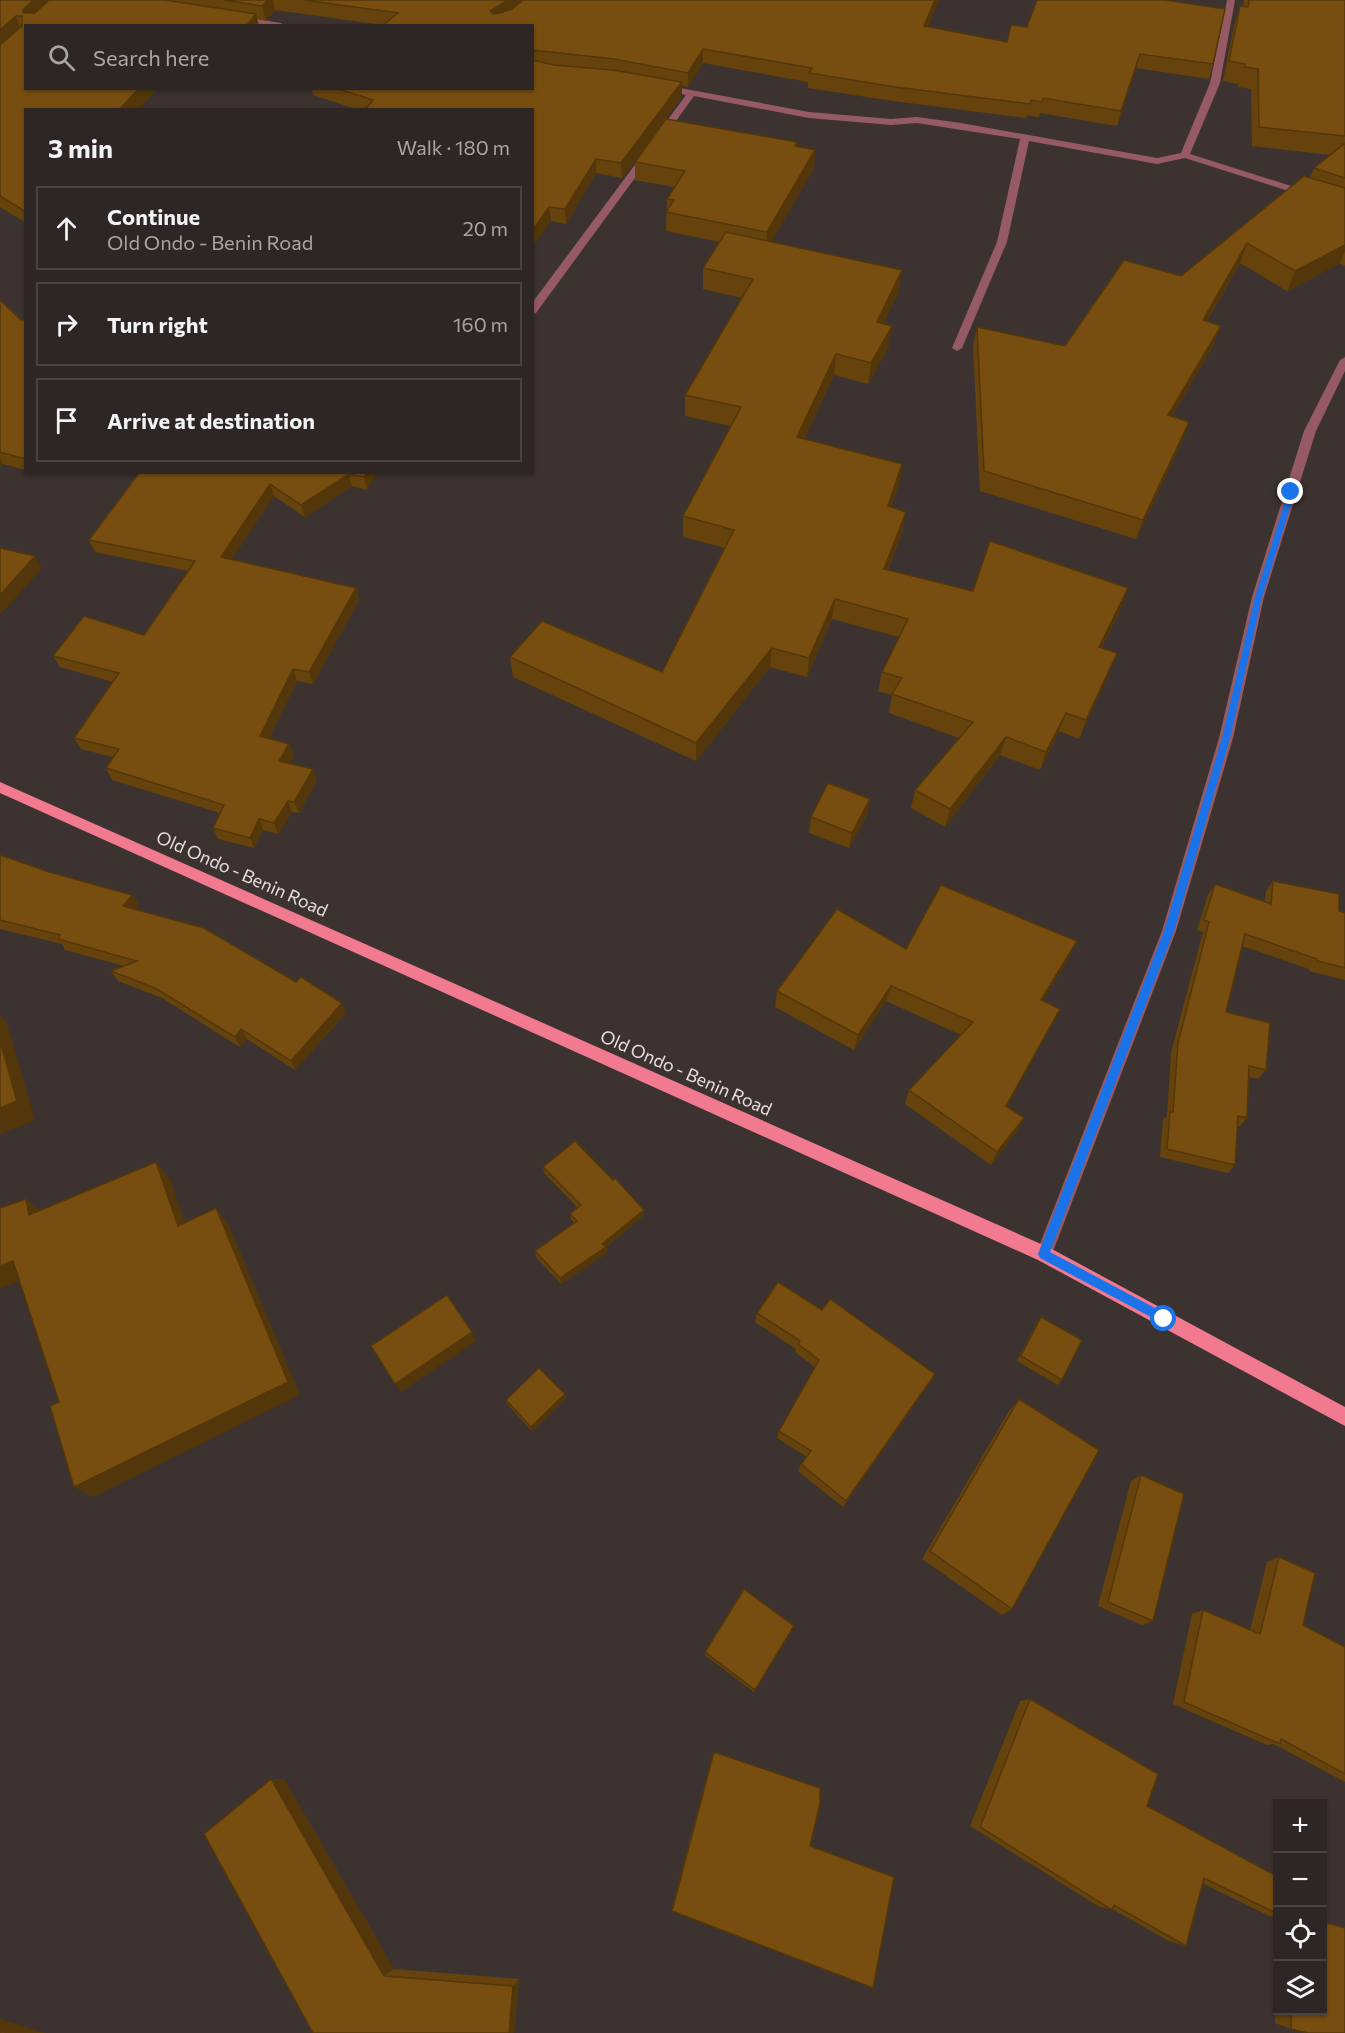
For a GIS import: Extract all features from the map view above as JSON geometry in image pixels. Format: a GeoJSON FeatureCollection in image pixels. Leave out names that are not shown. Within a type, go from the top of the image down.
{"type":"FeatureCollection","features":[{"type":"Feature","properties":{"kind":"main road","name":"Old Ondo - Benin Road"},"geometry":{"type":"LineString","coordinates":[[0,787],[1044,1254],[1345,1417]]}},
{"type":"Feature","properties":{"kind":"street"},"geometry":{"type":"LineString","coordinates":[[1185,155],[1215,83],[1230,15],[1231,0]]}},
{"type":"Feature","properties":{"kind":"street"},"geometry":{"type":"LineString","coordinates":[[1219,13],[1230,15]]}},
{"type":"Feature","properties":{"kind":"street"},"geometry":{"type":"LineString","coordinates":[[226,17],[269,24]]}},
{"type":"Feature","properties":{"kind":"street"},"geometry":{"type":"LineString","coordinates":[[658,87],[809,115],[891,122],[917,120],[962,126],[1157,161],[1185,155],[1345,206]]}},
{"type":"Feature","properties":{"kind":"street"},"geometry":{"type":"LineString","coordinates":[[534,308],[692,93]]}},
{"type":"Feature","properties":{"kind":"street"},"geometry":{"type":"LineString","coordinates":[[957,348],[1002,242],[1026,138]]}},
{"type":"Feature","properties":{"kind":"street"},"geometry":{"type":"LineString","coordinates":[[1044,1254],[1169,931],[1226,738],[1258,597],[1310,431],[1345,360]]}},
{"type":"Feature","properties":{"kind":"building"},"geometry":{"type":"Polygon","coordinates":[[[0,0],[33,0],[23,10],[23,13],[35,13],[49,0],[165,0],[256,14],[248,24],[24,24],[24,90],[137,90],[121,108],[24,108],[24,211],[0,196],[0,45],[22,26],[22,16],[16,16],[0,30],[0,0]]]}},
{"type":"Feature","properties":{"kind":"building"},"geometry":{"type":"Polygon","coordinates":[[[224,0],[268,0],[262,6],[224,0]]]}},
{"type":"Feature","properties":{"kind":"building"},"geometry":{"type":"Polygon","coordinates":[[[304,0],[508,0],[490,11],[493,14],[512,9],[523,0],[935,0],[924,26],[1007,42],[1011,25],[1027,27],[1037,0],[1165,0],[1225,9],[1213,64],[1140,54],[1121,111],[1043,98],[1042,102],[1031,100],[1030,104],[895,87],[809,73],[812,68],[703,49],[688,73],[614,59],[534,50],[534,24],[384,24],[398,13],[304,0]]]}},
{"type":"Feature","properties":{"kind":"building"},"geometry":{"type":"Polygon","coordinates":[[[1249,0],[1345,0],[1345,136],[1259,127],[1258,69],[1229,61],[1240,6],[1248,7],[1249,0]]]}},
{"type":"Feature","properties":{"kind":"building"},"geometry":{"type":"Polygon","coordinates":[[[534,60],[554,65],[613,70],[682,82],[621,163],[596,159],[565,209],[549,207],[534,228],[534,108],[367,108],[373,100],[342,90],[534,90],[534,60]]]}},
{"type":"Feature","properties":{"kind":"building"},"geometry":{"type":"Polygon","coordinates":[[[666,119],[797,142],[795,146],[815,150],[767,232],[666,212],[674,200],[667,199],[685,171],[635,162],[666,119]]]}},
{"type":"Feature","properties":{"kind":"building"},"geometry":{"type":"Polygon","coordinates":[[[1345,143],[1345,178],[1314,168],[1345,143]]]}},
{"type":"Feature","properties":{"kind":"building"},"geometry":{"type":"Polygon","coordinates":[[[1304,176],[1345,188],[1345,245],[1295,271],[1247,243],[1203,320],[1221,326],[1168,415],[1189,422],[1143,520],[984,471],[977,327],[1065,346],[1124,260],[1181,276],[1304,176]]]}},
{"type":"Feature","properties":{"kind":"building"},"geometry":{"type":"Polygon","coordinates":[[[726,232],[902,270],[877,322],[892,326],[871,363],[836,354],[797,437],[902,464],[888,506],[906,512],[884,569],[973,591],[990,541],[1128,588],[1099,647],[1117,653],[1086,720],[1066,713],[1046,752],[1006,737],[950,809],[915,790],[973,722],[892,694],[902,678],[882,672],[908,619],[835,599],[809,658],[772,648],[696,743],[510,657],[542,621],[662,672],[734,530],[683,516],[741,407],[685,395],[753,279],[703,268],[726,232]]]}},
{"type":"Feature","properties":{"kind":"building"},"geometry":{"type":"Polygon","coordinates":[[[0,300],[21,320],[24,319],[24,459],[0,452],[0,300]]]}},
{"type":"Feature","properties":{"kind":"building"},"geometry":{"type":"Polygon","coordinates":[[[138,474],[349,474],[301,505],[270,484],[221,557],[356,588],[309,672],[293,669],[260,736],[289,744],[279,761],[313,769],[294,802],[288,801],[274,823],[259,819],[250,838],[213,828],[224,805],[106,768],[119,749],[74,738],[119,673],[53,656],[84,616],[144,635],[195,561],[89,540],[138,474]]]}},
{"type":"Feature","properties":{"kind":"building"},"geometry":{"type":"Polygon","coordinates":[[[349,474],[366,474],[364,477],[349,474]]]}},
{"type":"Feature","properties":{"kind":"building"},"geometry":{"type":"Polygon","coordinates":[[[0,548],[35,556],[0,595],[0,548]]]}},
{"type":"Feature","properties":{"kind":"building"},"geometry":{"type":"Polygon","coordinates":[[[828,783],[870,799],[852,833],[811,817],[828,783]]]}},
{"type":"Feature","properties":{"kind":"building"},"geometry":{"type":"Polygon","coordinates":[[[0,855],[49,872],[132,895],[123,906],[204,928],[296,982],[301,977],[342,1003],[291,1061],[241,1029],[235,1037],[155,988],[111,971],[137,961],[58,939],[60,935],[0,920],[0,855]]]}},
{"type":"Feature","properties":{"kind":"building"},"geometry":{"type":"Polygon","coordinates":[[[1273,881],[1339,894],[1339,911],[1345,913],[1345,968],[1317,961],[1317,959],[1245,934],[1226,1012],[1270,1023],[1266,1070],[1249,1066],[1247,1118],[1238,1116],[1235,1165],[1167,1149],[1170,1112],[1173,1112],[1178,1043],[1209,922],[1204,920],[1215,884],[1271,904],[1273,881]]]}},
{"type":"Feature","properties":{"kind":"building"},"geometry":{"type":"Polygon","coordinates":[[[941,885],[1077,941],[1041,1000],[1060,1009],[1006,1106],[1024,1118],[997,1152],[909,1090],[973,1022],[891,986],[858,1035],[777,991],[837,909],[906,949],[941,885]]]}},
{"type":"Feature","properties":{"kind":"building"},"geometry":{"type":"Polygon","coordinates":[[[0,1041],[17,1101],[0,1108],[0,1041]]]}},
{"type":"Feature","properties":{"kind":"building"},"geometry":{"type":"Polygon","coordinates":[[[575,1141],[613,1180],[615,1178],[644,1210],[602,1244],[606,1247],[560,1278],[535,1251],[577,1221],[570,1214],[581,1205],[543,1167],[575,1141]]]}},
{"type":"Feature","properties":{"kind":"building"},"geometry":{"type":"Polygon","coordinates":[[[156,1162],[178,1226],[216,1208],[288,1382],[74,1487],[50,1406],[59,1402],[13,1261],[0,1266],[0,1208],[26,1199],[29,1215],[156,1162]]]}},
{"type":"Feature","properties":{"kind":"building"},"geometry":{"type":"Polygon","coordinates":[[[778,1282],[822,1310],[830,1299],[935,1374],[846,1501],[801,1464],[811,1451],[779,1431],[819,1360],[798,1344],[800,1341],[757,1313],[778,1282]]]}},
{"type":"Feature","properties":{"kind":"building"},"geometry":{"type":"Polygon","coordinates":[[[447,1295],[472,1332],[395,1384],[371,1346],[447,1295]]]}},
{"type":"Feature","properties":{"kind":"building"},"geometry":{"type":"Polygon","coordinates":[[[1041,1317],[1082,1340],[1062,1380],[1021,1356],[1041,1317]]]}},
{"type":"Feature","properties":{"kind":"building"},"geometry":{"type":"Polygon","coordinates":[[[539,1368],[565,1394],[531,1427],[506,1400],[539,1368]]]}},
{"type":"Feature","properties":{"kind":"building"},"geometry":{"type":"Polygon","coordinates":[[[1019,1399],[1099,1450],[1012,1609],[930,1551],[1019,1399]]]}},
{"type":"Feature","properties":{"kind":"building"},"geometry":{"type":"Polygon","coordinates":[[[1141,1475],[1184,1494],[1153,1621],[1108,1602],[1141,1475]]]}},
{"type":"Feature","properties":{"kind":"building"},"geometry":{"type":"Polygon","coordinates":[[[1279,1557],[1315,1573],[1303,1625],[1345,1647],[1345,1774],[1281,1739],[1280,1744],[1184,1702],[1203,1610],[1260,1634],[1279,1557]]]}},
{"type":"Feature","properties":{"kind":"building"},"geometry":{"type":"Polygon","coordinates":[[[744,1589],[794,1626],[755,1690],[705,1652],[744,1589]]]}},
{"type":"Feature","properties":{"kind":"building"},"geometry":{"type":"Polygon","coordinates":[[[1030,1699],[1158,1774],[1147,1806],[1273,1874],[1273,1912],[1204,1878],[1186,1946],[1114,1905],[1112,1910],[980,1827],[1030,1699]]]}},
{"type":"Feature","properties":{"kind":"building"},"geometry":{"type":"Polygon","coordinates":[[[714,1752],[820,1788],[820,1803],[810,1846],[894,1877],[873,1988],[672,1911],[714,1752]]]}},
{"type":"Feature","properties":{"kind":"building"},"geometry":{"type":"Polygon","coordinates":[[[271,1779],[384,1976],[513,1986],[509,2033],[313,2033],[204,1834],[271,1779]]]}},
{"type":"Feature","properties":{"kind":"building"},"geometry":{"type":"Polygon","coordinates":[[[1327,1923],[1345,1928],[1345,2033],[1308,2033],[1291,2029],[1291,2015],[1327,2015],[1327,1923]]]}},
{"type":"Feature","properties":{"kind":"route"},"geometry":{"type":"LineString","coordinates":[[1164,1319],[1044,1254],[1169,931],[1226,738],[1258,597],[1291,492]]}}]}
